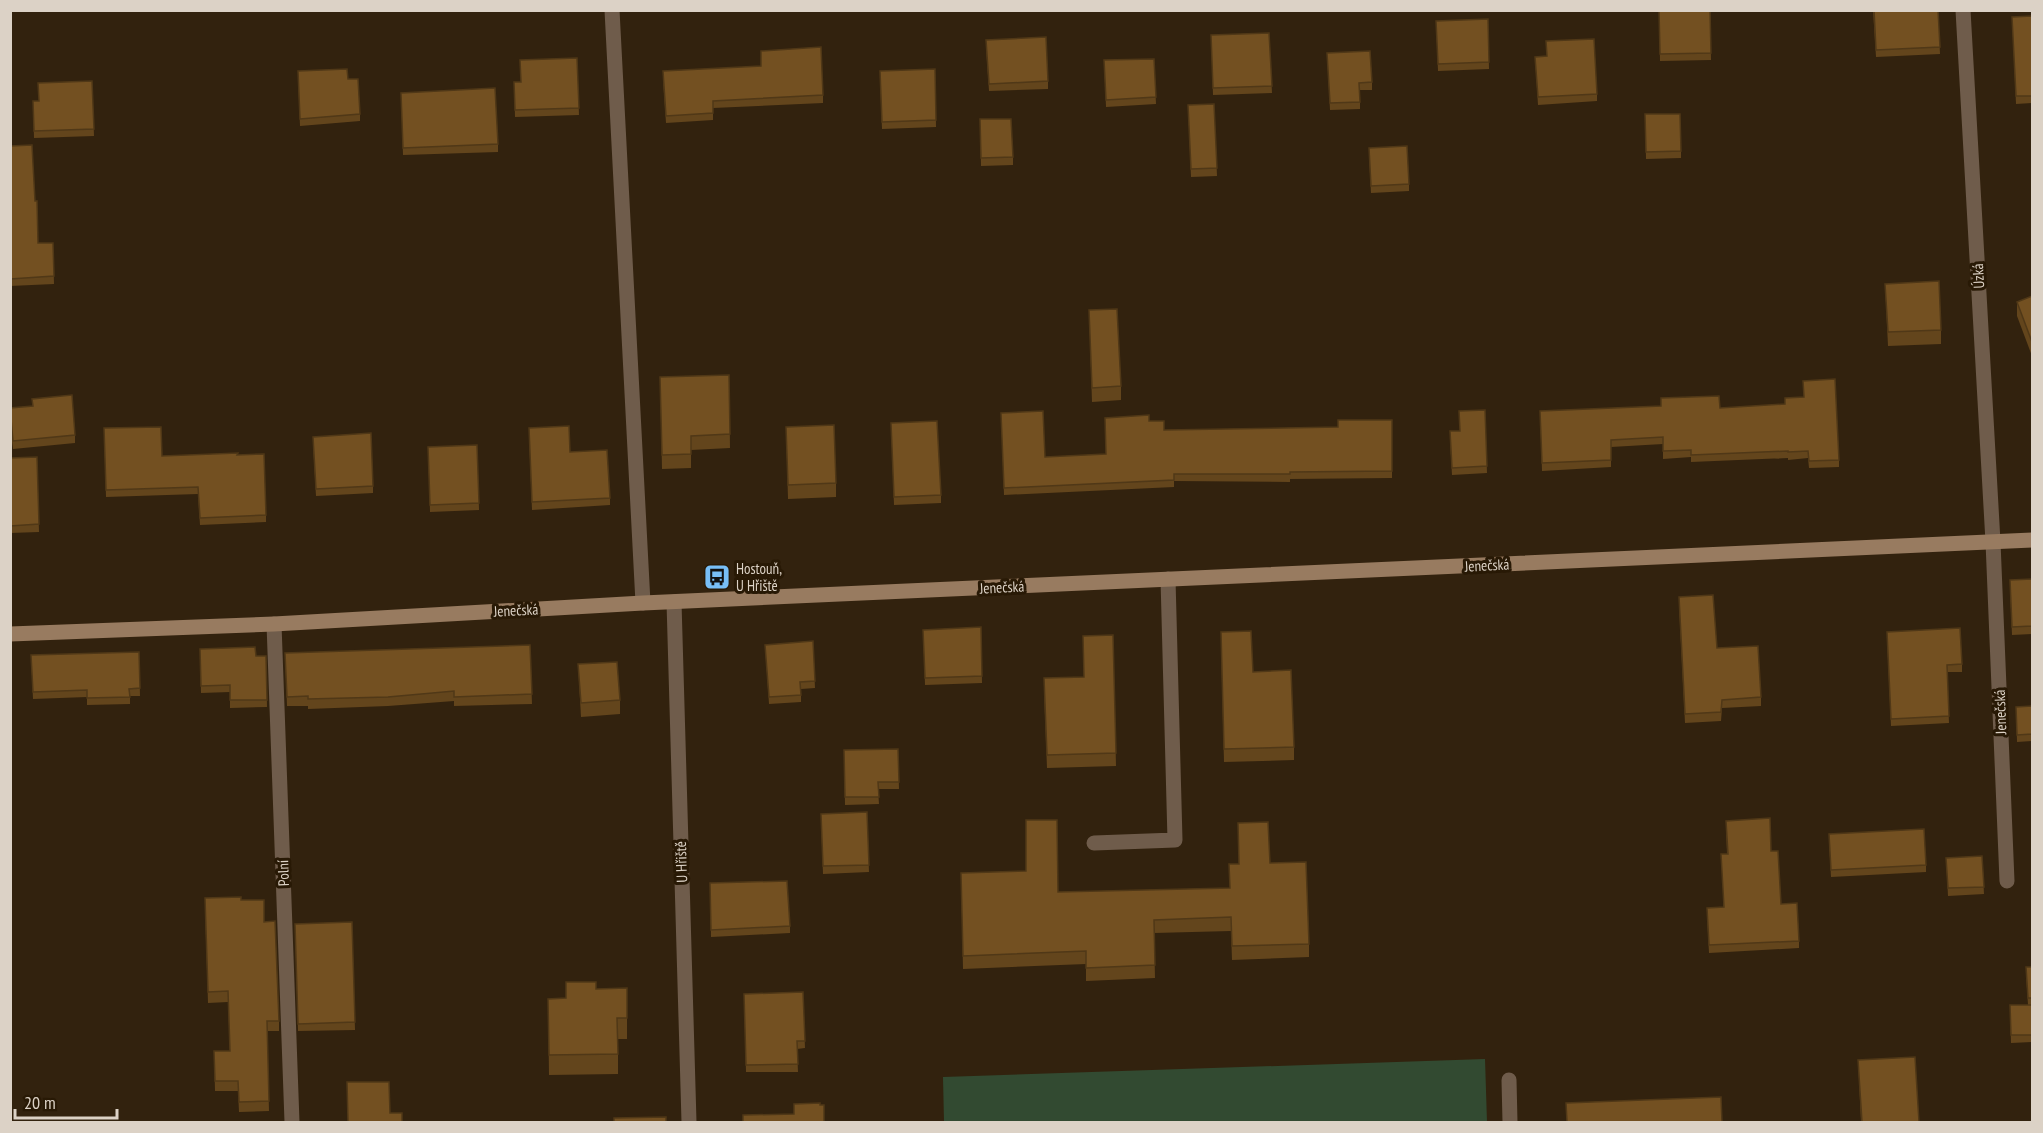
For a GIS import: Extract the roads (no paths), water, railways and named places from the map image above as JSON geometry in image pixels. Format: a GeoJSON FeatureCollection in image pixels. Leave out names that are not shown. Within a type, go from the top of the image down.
{"type":"FeatureCollection","features":[{"type":"Feature","properties":{"kind":"street"},"geometry":{"type":"LineString","coordinates":[[612,10],[643,603]]}},
{"type":"Feature","properties":{"kind":"street","name":"Úzká"},"geometry":{"type":"LineString","coordinates":[[1963,10],[1993,542]]}},
{"type":"Feature","properties":{"kind":"street","name":"Jenečská"},"geometry":{"type":"LineString","coordinates":[[10,634],[274,624],[643,603],[2032,540]]}},
{"type":"Feature","properties":{"kind":"street","name":"Jenečská"},"geometry":{"type":"LineString","coordinates":[[1993,542],[2007,881]]}},
{"type":"Feature","properties":{"kind":"street"},"geometry":{"type":"LineString","coordinates":[[1094,843],[1174,840],[1168,579]]}},
{"type":"Feature","properties":{"kind":"street","name":"U Hřiště"},"geometry":{"type":"LineString","coordinates":[[674,602],[689,1122]]}},
{"type":"Feature","properties":{"kind":"street","name":"Polní"},"geometry":{"type":"LineString","coordinates":[[274,624],[292,1122]]}},
{"type":"Feature","properties":{"kind":"street"},"geometry":{"type":"LineString","coordinates":[[1509,1080],[1510,1122]]}},
{"type":"Feature","properties":{"kind":"place","name":"Hostouň, U Hřiště"},"geometry":{"type":"Point","coordinates":[717,577]}}]}
